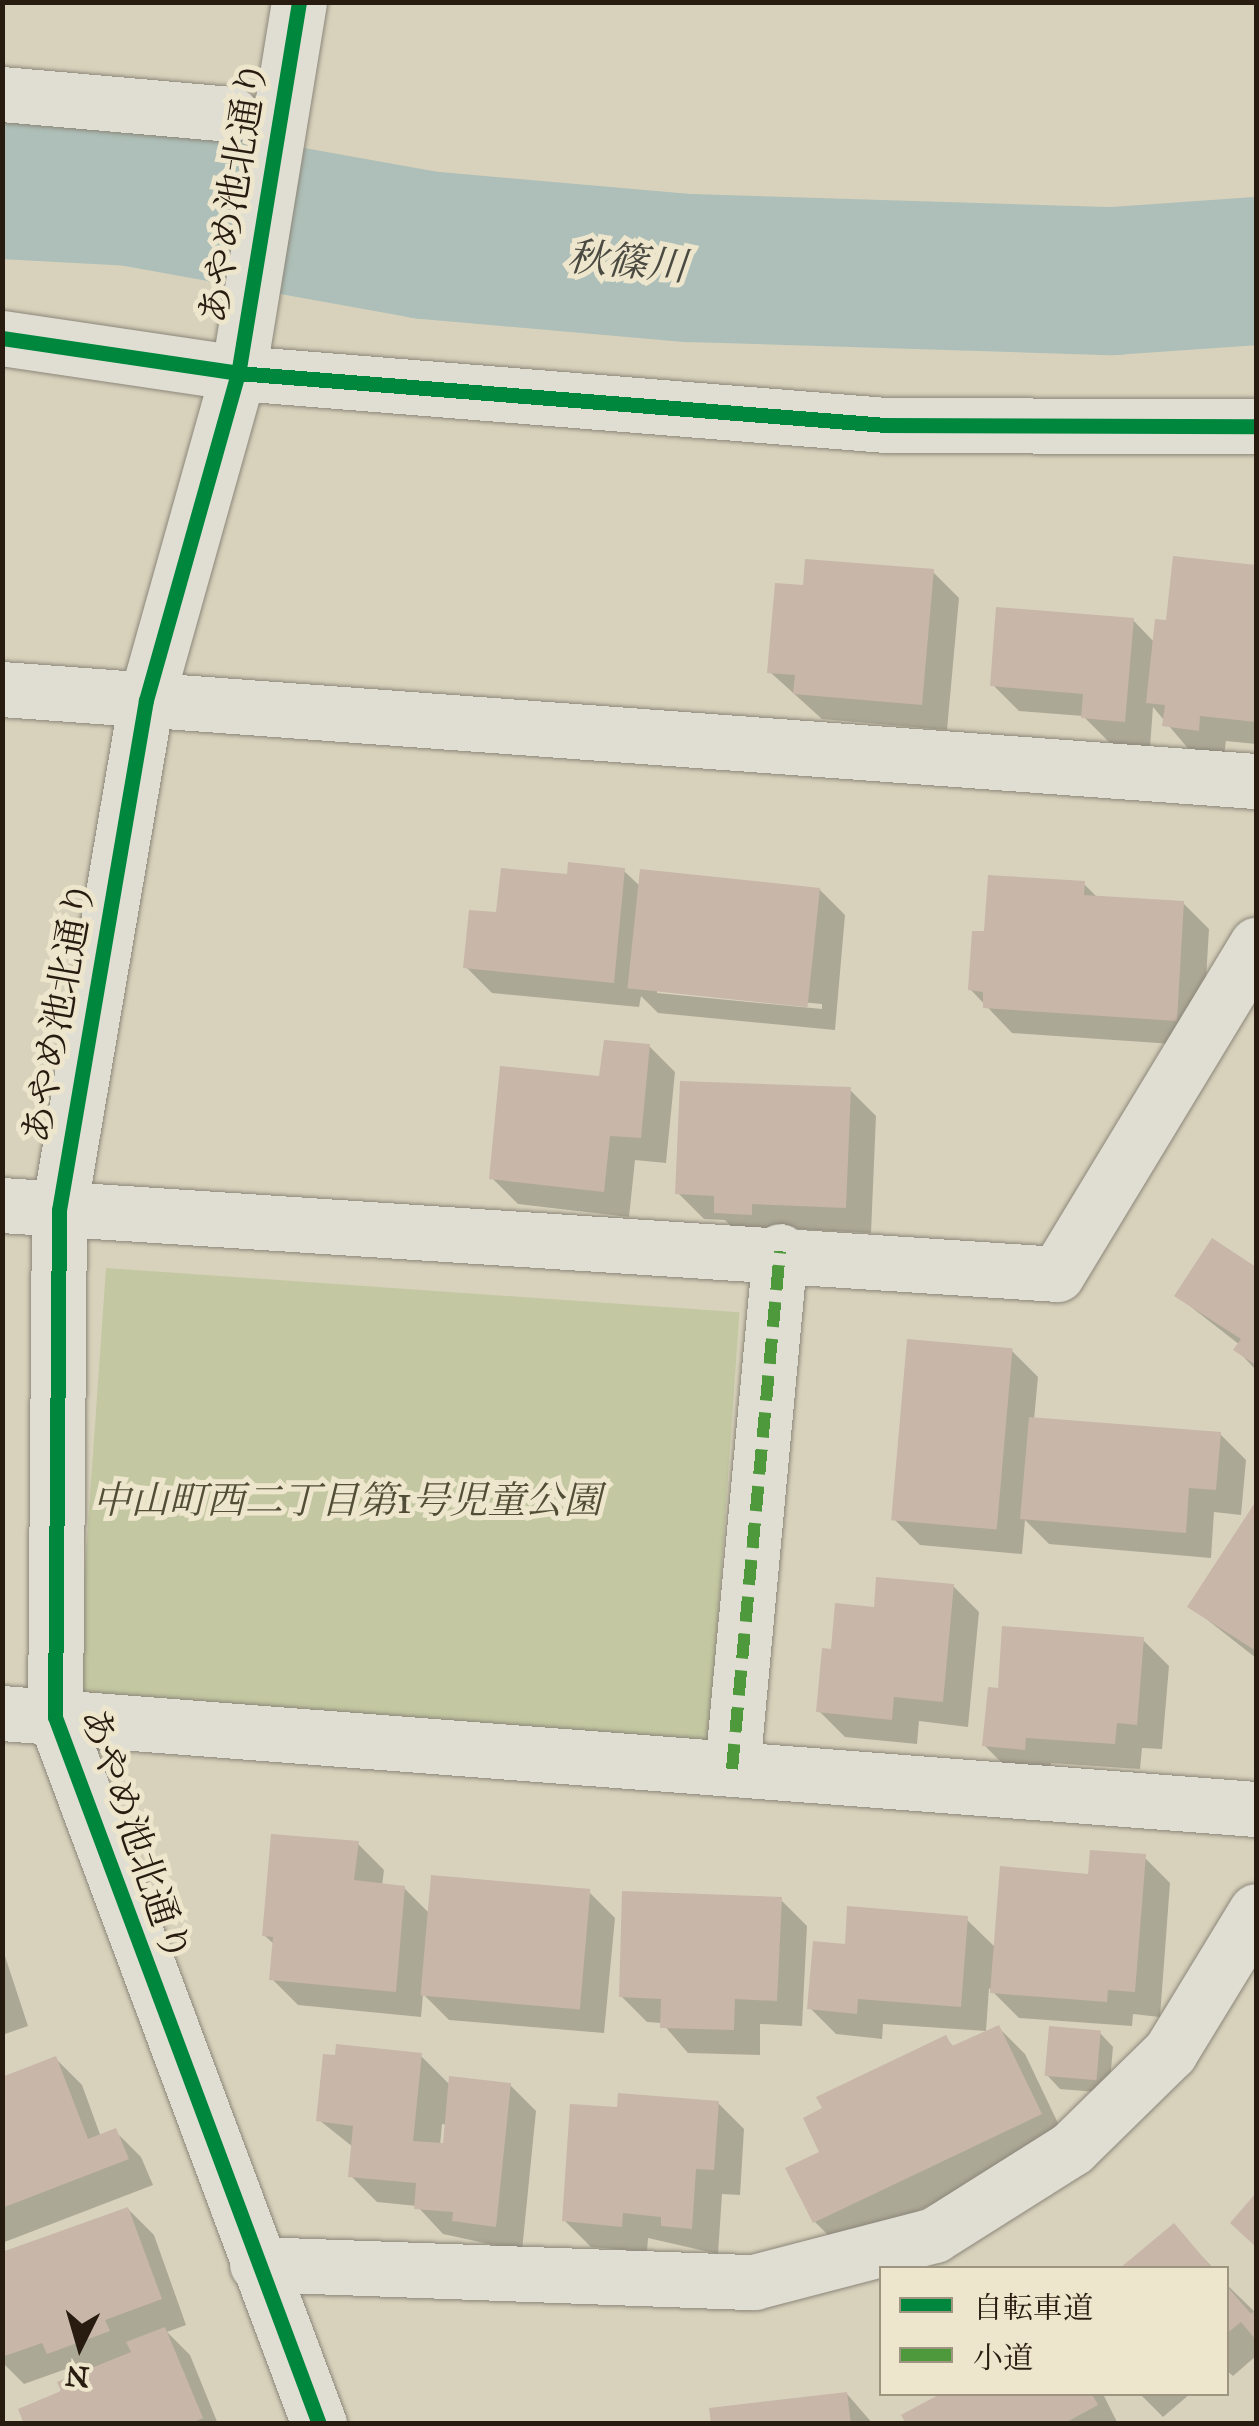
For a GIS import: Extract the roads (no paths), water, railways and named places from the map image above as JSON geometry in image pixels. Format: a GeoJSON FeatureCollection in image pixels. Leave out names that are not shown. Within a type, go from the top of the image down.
{"type":"FeatureCollection","features":[{"type":"Feature","properties":{"kind":"street","name":"あやめ池北通り"},"geometry":{"type":"LineString","coordinates":[[299,2],[256,108],[238,373],[146,700],[58,1210],[28,1715],[257,2264],[319,2424]]}},
{"type":"Feature","properties":{"kind":"street"},"geometry":{"type":"LineString","coordinates":[[2,94],[256,108]]}},
{"type":"Feature","properties":{"kind":"street"},"geometry":{"type":"LineString","coordinates":[[2,338],[238,373],[886,425],[1256,426]]}},
{"type":"Feature","properties":{"kind":"street"},"geometry":{"type":"LineString","coordinates":[[2,689],[1256,781]]}},
{"type":"Feature","properties":{"kind":"street"},"geometry":{"type":"LineString","coordinates":[[2,1205],[780,1251],[1057,1274],[1256,946]]}},
{"type":"Feature","properties":{"kind":"street"},"geometry":{"type":"LineString","coordinates":[[732,1769],[780,1251]]}},
{"type":"Feature","properties":{"kind":"street"},"geometry":{"type":"LineString","coordinates":[[28,1715],[1256,1809]]}},
{"type":"Feature","properties":{"kind":"street"},"geometry":{"type":"LineString","coordinates":[[257,2264],[754,2282],[934,2235],[1072,2148],[1170,2052],[1256,1911]]}},
{"type":"Feature","properties":{"kind":"waterway","name":"秋篠川"},"geometry":{"type":"LineString","coordinates":[[2,185],[131,192],[425,245],[690,268],[1113,281],[1256,271]]}},
{"type":"Feature","properties":{"kind":"park label","name":"中山町西二丁目第1号児童公園"},"geometry":{"type":"Point","coordinates":[347,1501]}}]}
